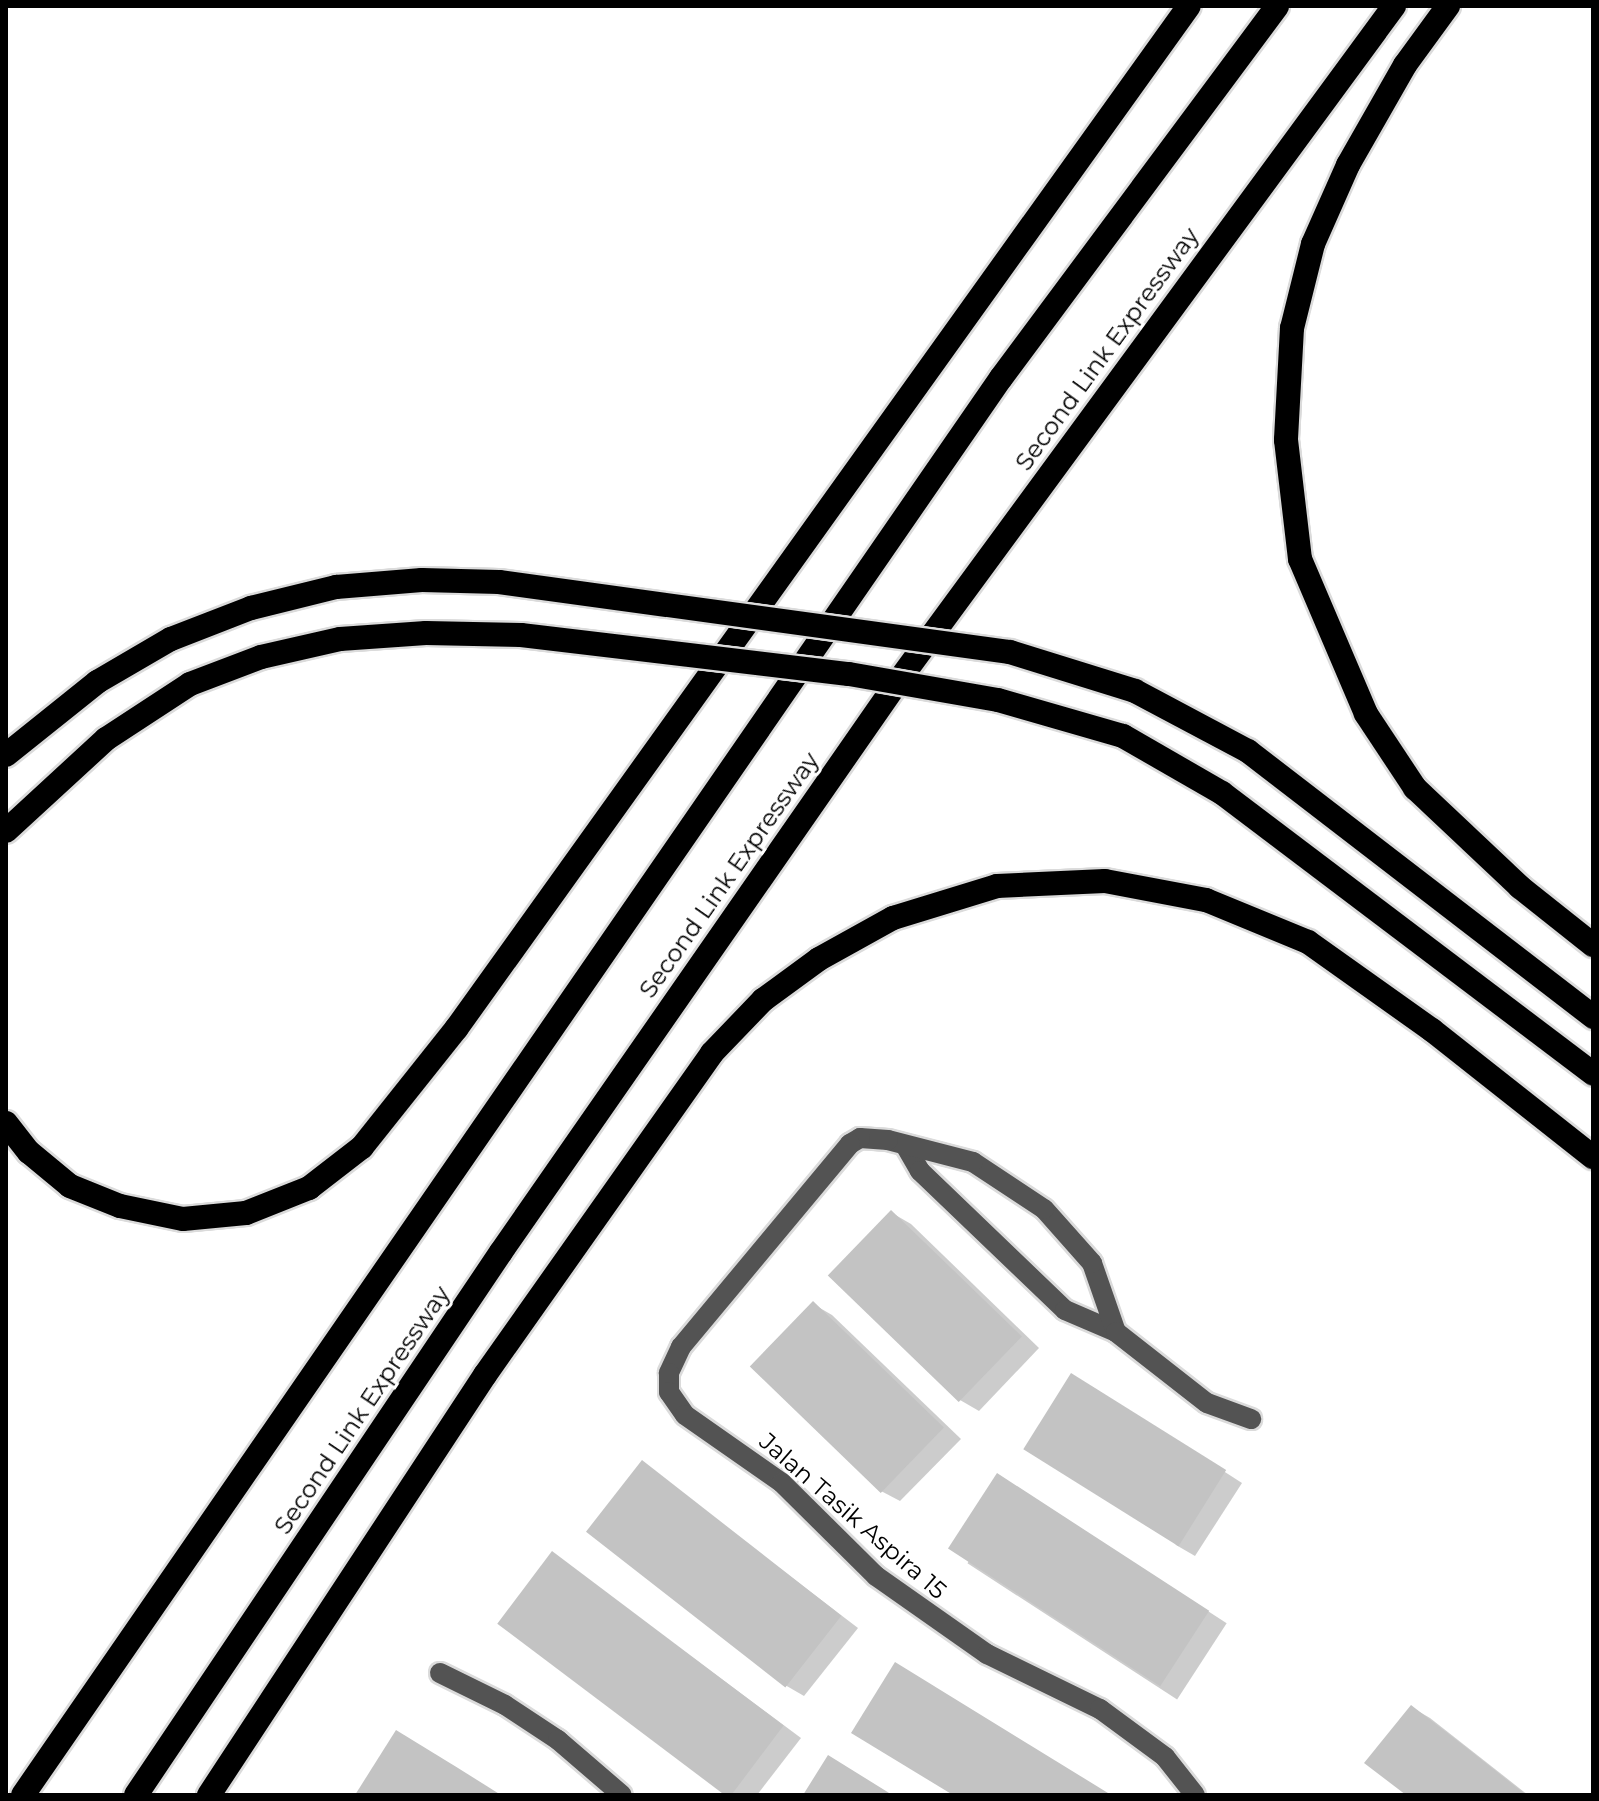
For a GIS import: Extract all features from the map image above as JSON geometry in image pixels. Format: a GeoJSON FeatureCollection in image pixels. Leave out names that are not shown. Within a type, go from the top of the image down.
{"type":"FeatureCollection","features":[{"type":"Feature","properties":{"kind":"highway"},"geometry":{"type":"LineString","coordinates":[[6,1123],[29,1152],[70,1186],[120,1206],[183,1219],[246,1213],[309,1188],[362,1147],[456,1029],[1189,6]]}},
{"type":"Feature","properties":{"kind":"highway"},"geometry":{"type":"LineString","coordinates":[[23,1795],[992,391],[1277,6]]}},
{"type":"Feature","properties":{"kind":"highway","name":"Second Link Expressway"},"geometry":{"type":"LineString","coordinates":[[136,1795],[510,1240],[894,687],[1394,6]]}},
{"type":"Feature","properties":{"kind":"highway"},"geometry":{"type":"LineString","coordinates":[[1448,6],[1405,65],[1348,165],[1313,244],[1292,328],[1286,440],[1300,559],[1366,714],[1407,776],[1520,887],[1593,945]]}},
{"type":"Feature","properties":{"kind":"highway"},"geometry":{"type":"LineString","coordinates":[[6,755],[85,691],[171,639],[251,608],[336,587],[422,580],[499,582],[1010,652],[1135,691],[1248,751],[1593,1017]]}},
{"type":"Feature","properties":{"kind":"highway"},"geometry":{"type":"LineString","coordinates":[[6,831],[106,739],[190,684],[261,657],[340,639],[426,633],[521,635],[849,674],[998,700],[1123,736],[1222,793],[1593,1074]]}},
{"type":"Feature","properties":{"kind":"highway"},"geometry":{"type":"LineString","coordinates":[[209,1795],[485,1375],[712,1053],[763,1000],[819,959],[893,918],[997,886],[1105,881],[1206,900],[1308,942],[1432,1030],[1593,1157]]}},
{"type":"Feature","properties":{"kind":"street","name":"Jalan Tasik Aspira 15"},"geometry":{"type":"LineString","coordinates":[[1116,1332],[1092,1263],[1044,1209],[973,1162],[874,1138],[850,1144],[681,1347],[669,1373],[669,1392],[685,1415],[782,1483],[876,1576],[987,1654],[1100,1709],[1165,1757],[1195,1795]]}},
{"type":"Feature","properties":{"kind":"street"},"geometry":{"type":"LineString","coordinates":[[905,1145],[920,1171],[1065,1310],[1116,1332],[1207,1403],[1251,1419]]}},
{"type":"Feature","properties":{"kind":"street"},"geometry":{"type":"LineString","coordinates":[[440,1673],[505,1705],[558,1740],[622,1795]]}},
{"type":"Feature","properties":{"kind":"building"},"geometry":{"type":"Polygon","coordinates":[[[891,1210],[1022,1336],[959,1402],[828,1275],[891,1210]]]}},
{"type":"Feature","properties":{"kind":"building"},"geometry":{"type":"Polygon","coordinates":[[[813,1301],[944,1427],[881,1493],[750,1366],[813,1301]]]}},
{"type":"Feature","properties":{"kind":"building"},"geometry":{"type":"Polygon","coordinates":[[[1071,1373],[1226,1470],[1179,1546],[1023,1449],[1071,1373]]]}},
{"type":"Feature","properties":{"kind":"building"},"geometry":{"type":"Polygon","coordinates":[[[642,1460],[841,1616],[785,1687],[586,1532],[642,1460]]]}},
{"type":"Feature","properties":{"kind":"building"},"geometry":{"type":"Polygon","coordinates":[[[997,1473],[1209,1611],[1160,1686],[948,1548],[997,1473]]]}},
{"type":"Feature","properties":{"kind":"building"},"geometry":{"type":"Polygon","coordinates":[[[552,1551],[784,1726],[731,1795],[725,1795],[497,1624],[552,1551]]]}},
{"type":"Feature","properties":{"kind":"building"},"geometry":{"type":"Polygon","coordinates":[[[895,1662],[1108,1793],[953,1795],[851,1733],[895,1662]]]}},
{"type":"Feature","properties":{"kind":"building"},"geometry":{"type":"Polygon","coordinates":[[[1411,1705],[1526,1795],[1406,1795],[1364,1763],[1411,1705]]]}},
{"type":"Feature","properties":{"kind":"building"},"geometry":{"type":"Polygon","coordinates":[[[396,1730],[458,1768],[501,1795],[355,1795],[396,1730]]]}},
{"type":"Feature","properties":{"kind":"building"},"geometry":{"type":"Polygon","coordinates":[[[828,1755],[886,1791],[892,1795],[803,1795],[828,1755]]]}}]}
